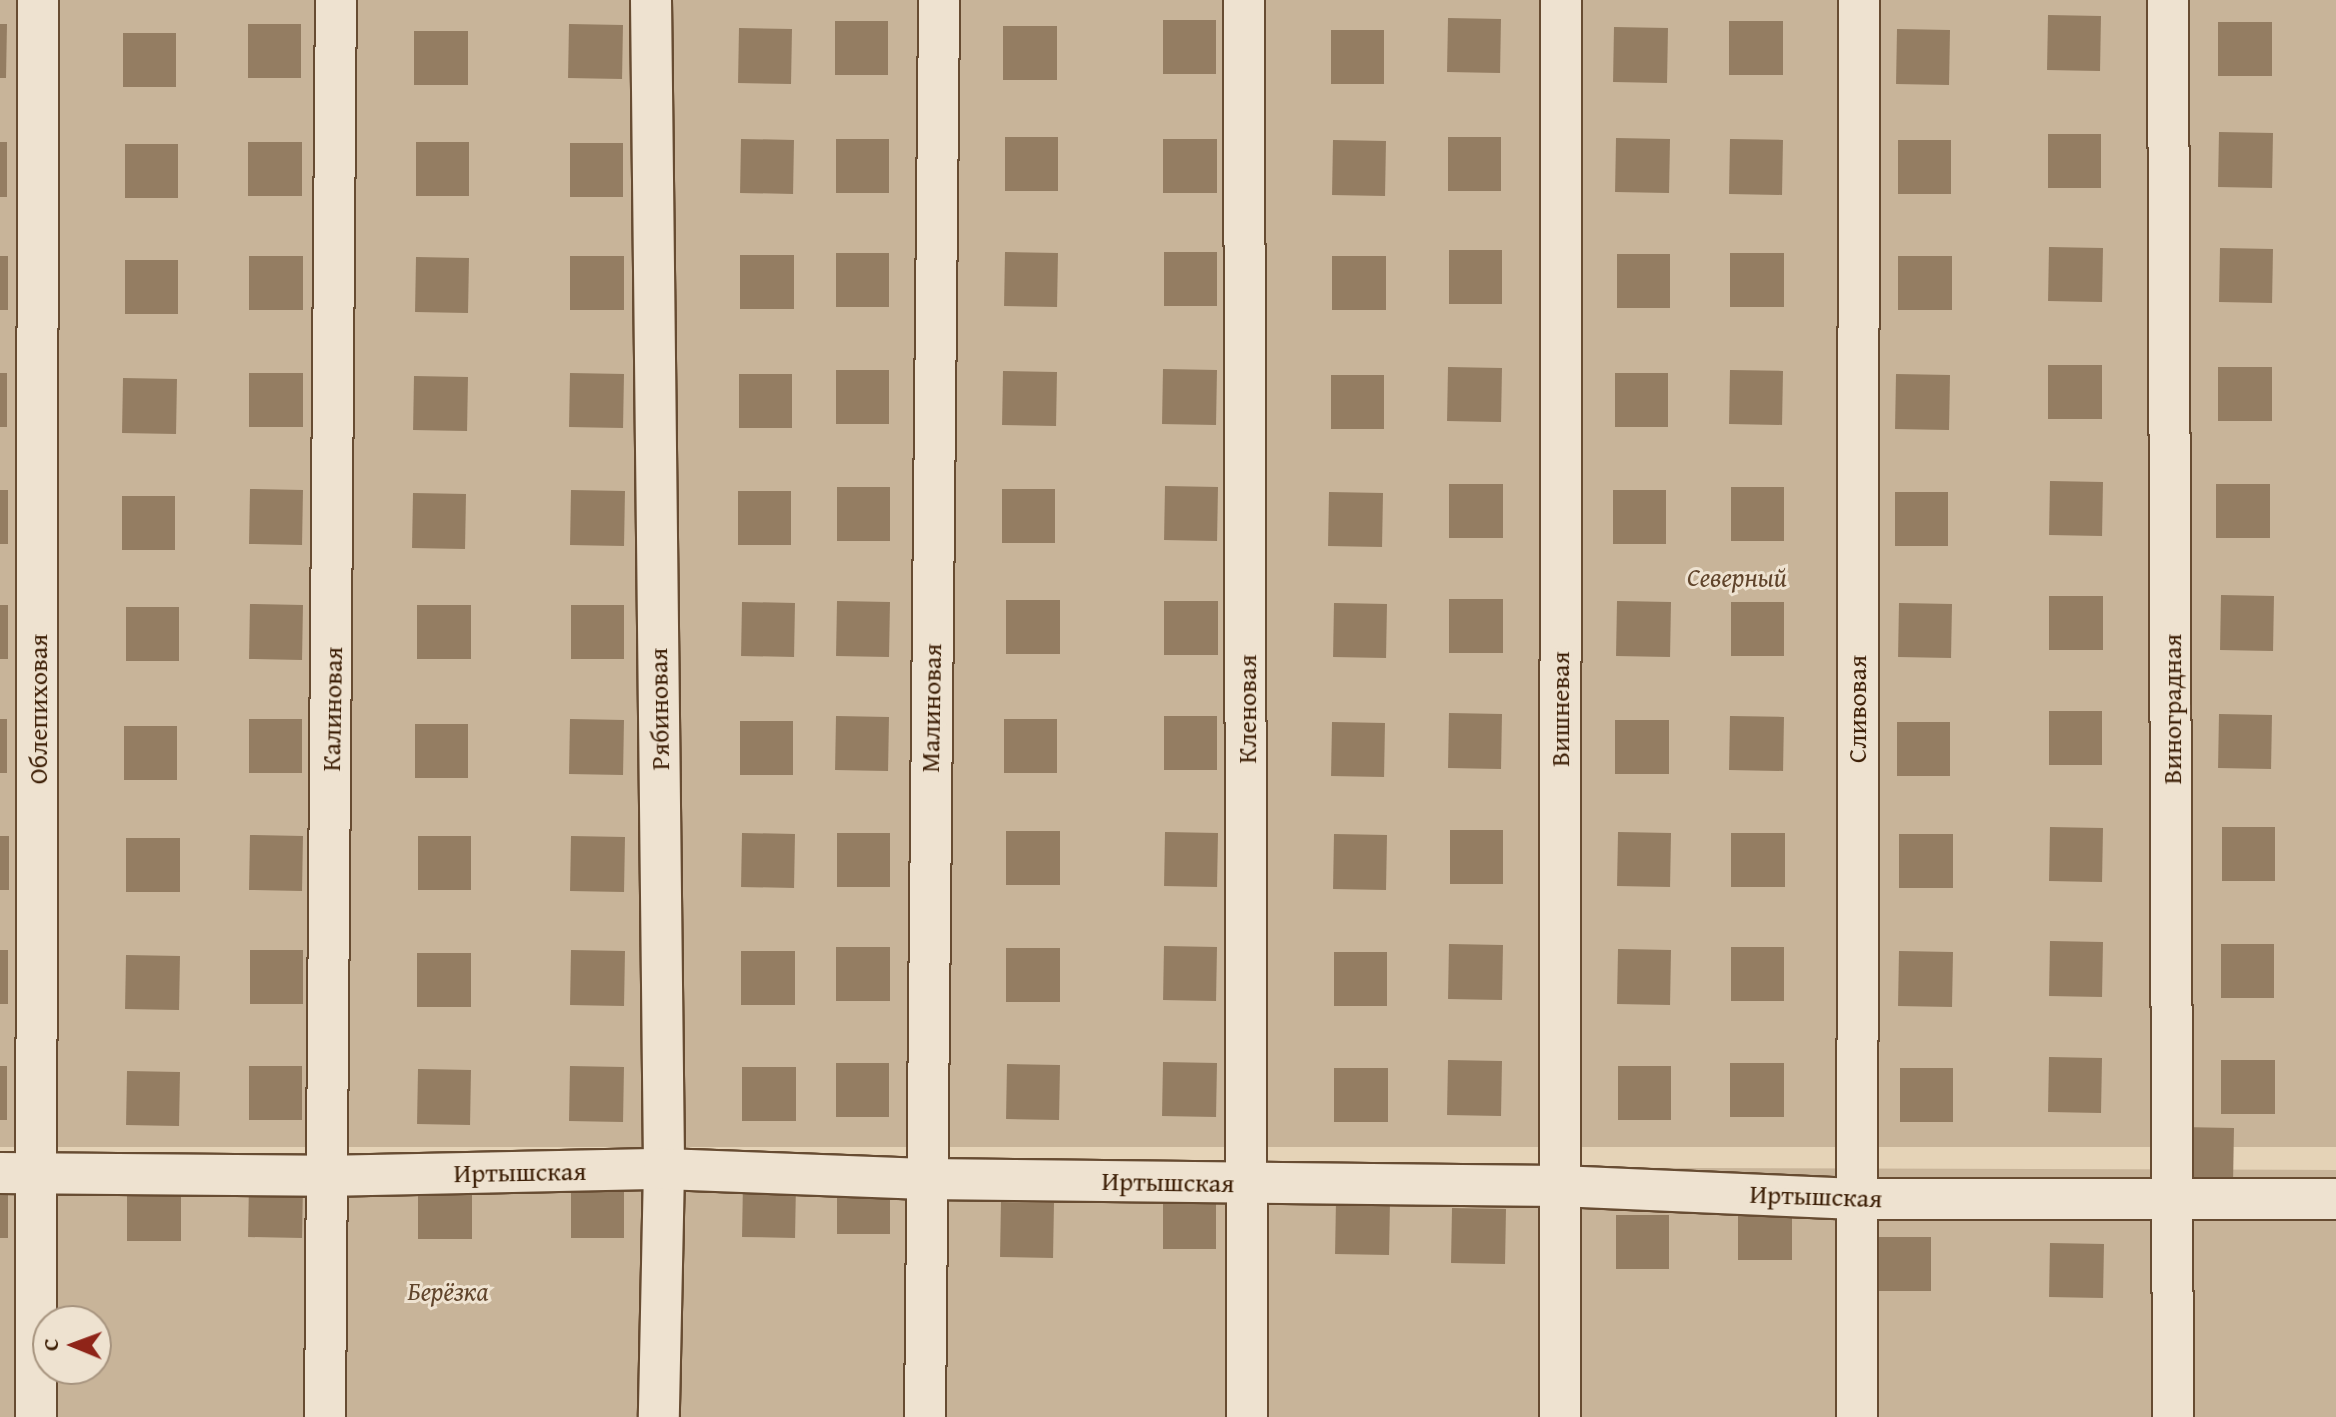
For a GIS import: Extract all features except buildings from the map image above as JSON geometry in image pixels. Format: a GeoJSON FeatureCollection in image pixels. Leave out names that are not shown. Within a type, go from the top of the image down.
{"type":"FeatureCollection","features":[{"type":"Feature","properties":{"kind":"street","name":"Облепиховая"},"geometry":{"type":"LineString","coordinates":[[36,1417],[19,1173],[38,0]]}},
{"type":"Feature","properties":{"kind":"street","name":"Калиновая"},"geometry":{"type":"LineString","coordinates":[[325,1417],[323,1176],[334,595],[336,0]]}},
{"type":"Feature","properties":{"kind":"street","name":"Рябиновая"},"geometry":{"type":"LineString","coordinates":[[651,0],[664,1169],[659,1417]]}},
{"type":"Feature","properties":{"kind":"street","name":"Малиновая"},"geometry":{"type":"LineString","coordinates":[[925,1417],[939,0]]}},
{"type":"Feature","properties":{"kind":"street","name":"Кленовая"},"geometry":{"type":"LineString","coordinates":[[1244,0],[1249,1183],[1247,1417]]}},
{"type":"Feature","properties":{"kind":"street","name":"Вишневая"},"geometry":{"type":"LineString","coordinates":[[1560,1417],[1561,0]]}},
{"type":"Feature","properties":{"kind":"street","name":"Сливовая"},"geometry":{"type":"LineString","coordinates":[[1857,1417],[1859,0]]}},
{"type":"Feature","properties":{"kind":"street","name":"Виноградная"},"geometry":{"type":"LineString","coordinates":[[2168,0],[2173,1417]]}},
{"type":"Feature","properties":{"kind":"street","name":"Иртышская"},"geometry":{"type":"LineString","coordinates":[[19,1173],[323,1176],[664,1169],[925,1179],[1559,1186],[1856,1199],[2174,1196],[2336,1199]]}},
{"type":"Feature","properties":{"kind":"green space","name":"Северный"},"geometry":{"type":"Polygon","coordinates":[[[0,0],[2336,0],[2336,1147],[0,1147],[0,0]]]}},
{"type":"Feature","properties":{"kind":"green space","name":"Берёзка"},"geometry":{"type":"Polygon","coordinates":[[[0,1163],[2336,1170],[2336,1417],[0,1417],[0,1163]]]}}]}
